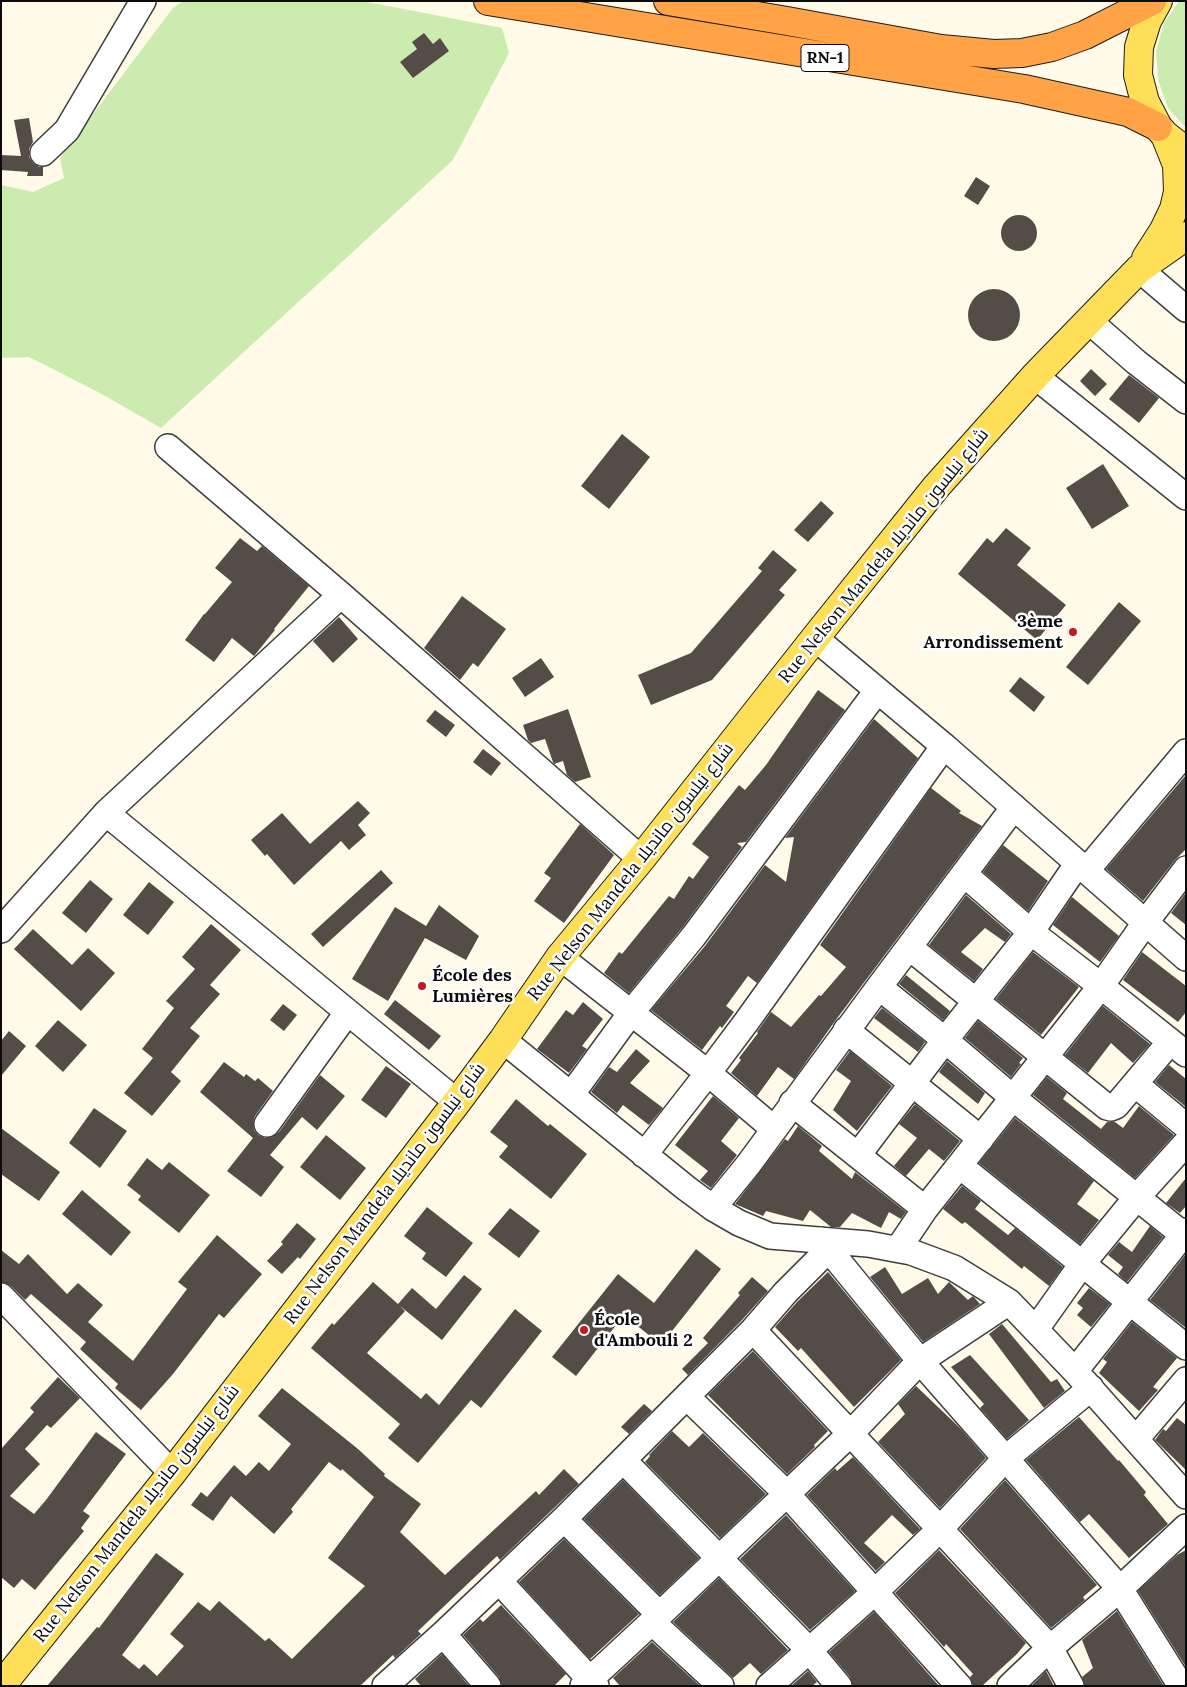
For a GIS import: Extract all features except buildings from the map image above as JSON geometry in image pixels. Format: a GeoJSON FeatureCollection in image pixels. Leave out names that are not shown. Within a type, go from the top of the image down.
{"type":"FeatureCollection","features":[{"type":"Feature","properties":{"kind":"highway","name":"RN-1"},"geometry":{"type":"LineString","coordinates":[[488,1],[1024,90],[1128,112],[1170,138]]}},
{"type":"Feature","properties":{"kind":"highway","name":"RN-1"},"geometry":{"type":"LineString","coordinates":[[668,1],[941,49],[994,54],[1022,53],[1052,47],[1085,35],[1152,1]]}},
{"type":"Feature","properties":{"kind":"main road","name":"Rue Nelson Mandela شارع نيلسون مانديلا"},"geometry":{"type":"LineString","coordinates":[[1139,269],[1164,230],[1174,209],[1178,191],[1177,165],[1170,138],[1145,102],[1138,75],[1139,48],[1146,21],[1158,1]]}},
{"type":"Feature","properties":{"kind":"main road","name":"Rue Nelson Mandela شارع نيلسون مانديلا"},"geometry":{"type":"LineString","coordinates":[[2,1686],[172,1473],[457,1102],[503,1040],[560,957],[641,859],[936,487],[1035,376],[1139,269],[1186,236]]}},
{"type":"Feature","properties":{"kind":"street"},"geometry":{"type":"LineString","coordinates":[[43,153],[67,130],[143,1]]}},
{"type":"Feature","properties":{"kind":"street"},"geometry":{"type":"LineString","coordinates":[[1139,269],[1186,309]]}},
{"type":"Feature","properties":{"kind":"street"},"geometry":{"type":"LineString","coordinates":[[1089,321],[1136,362],[1186,401]]}},
{"type":"Feature","properties":{"kind":"street"},"geometry":{"type":"LineString","coordinates":[[1035,376],[1186,497]]}},
{"type":"Feature","properties":{"kind":"street"},"geometry":{"type":"LineString","coordinates":[[168,447],[341,595],[641,859]]}},
{"type":"Feature","properties":{"kind":"street"},"geometry":{"type":"LineString","coordinates":[[1,930],[106,813],[341,595]]}},
{"type":"Feature","properties":{"kind":"street"},"geometry":{"type":"LineString","coordinates":[[815,638],[944,746],[1186,958]]}},
{"type":"Feature","properties":{"kind":"street"},"geometry":{"type":"LineString","coordinates":[[571,1094],[630,1014],[693,937],[877,691]]}},
{"type":"Feature","properties":{"kind":"street"},"geometry":{"type":"LineString","coordinates":[[644,1155],[708,1073],[944,746]]}},
{"type":"Feature","properties":{"kind":"street"},"geometry":{"type":"LineString","coordinates":[[858,1156],[944,1040],[1082,867],[1186,752]]}},
{"type":"Feature","properties":{"kind":"street"},"geometry":{"type":"LineString","coordinates":[[713,1208],[1014,807]]}},
{"type":"Feature","properties":{"kind":"street"},"geometry":{"type":"LineString","coordinates":[[106,813],[457,1102]]}},
{"type":"Feature","properties":{"kind":"street"},"geometry":{"type":"LineString","coordinates":[[898,1249],[925,1209],[1101,986],[1145,922],[1186,869]]}},
{"type":"Feature","properties":{"kind":"street"},"geometry":{"type":"LineString","coordinates":[[909,947],[1111,1108],[1116,1106],[1135,1084],[1178,1048],[1031,932],[964,874]]}},
{"type":"Feature","properties":{"kind":"street"},"geometry":{"type":"LineString","coordinates":[[560,957],[630,1014],[708,1073],[774,1129]]}},
{"type":"Feature","properties":{"kind":"street"},"geometry":{"type":"LineString","coordinates":[[769,1686],[876,1592],[940,1529],[1005,1459],[1083,1380],[1130,1303],[1185,1234],[1012,1097],[879,987]]}},
{"type":"Feature","properties":{"kind":"street"},"geometry":{"type":"LineString","coordinates":[[266,1124],[347,1013]]}},
{"type":"Feature","properties":{"kind":"street"},"geometry":{"type":"LineString","coordinates":[[846,1030],[981,1139]]}},
{"type":"Feature","properties":{"kind":"street"},"geometry":{"type":"LineString","coordinates":[[503,1040],[644,1155],[713,1208],[739,1223],[770,1236],[825,1245],[868,1244],[911,1252],[954,1268],[1009,1302],[1083,1380],[1186,1496]]}},
{"type":"Feature","properties":{"kind":"street"},"geometry":{"type":"LineString","coordinates":[[1135,1084],[1186,1126]]}},
{"type":"Feature","properties":{"kind":"street"},"geometry":{"type":"LineString","coordinates":[[792,1103],[925,1209]]}},
{"type":"Feature","properties":{"kind":"street"},"geometry":{"type":"LineString","coordinates":[[1036,1329],[1082,1264],[1137,1197],[1186,1143]]}},
{"type":"Feature","properties":{"kind":"street"},"geometry":{"type":"LineString","coordinates":[[960,1166],[1186,1347]]}},
{"type":"Feature","properties":{"kind":"street"},"geometry":{"type":"LineString","coordinates":[[385,1686],[443,1634],[564,1519],[687,1397],[752,1330],[825,1245]]}},
{"type":"Feature","properties":{"kind":"street"},"geometry":{"type":"LineString","coordinates":[[825,1245],[920,1361],[1120,1589],[1181,1686]]}},
{"type":"Feature","properties":{"kind":"street"},"geometry":{"type":"LineString","coordinates":[[1,1296],[172,1473]]}},
{"type":"Feature","properties":{"kind":"street"},"geometry":{"type":"LineString","coordinates":[[499,1581],[590,1684],[656,1618],[850,1434],[920,1361],[1009,1302]]}},
{"type":"Feature","properties":{"kind":"street"},"geometry":{"type":"LineString","coordinates":[[752,1330],[1050,1648],[1071,1686]]}},
{"type":"Feature","properties":{"kind":"street"},"geometry":{"type":"LineString","coordinates":[[1136,1439],[1186,1380]]}},
{"type":"Feature","properties":{"kind":"street"},"geometry":{"type":"LineString","coordinates":[[687,1397],[787,1494],[960,1686]]}},
{"type":"Feature","properties":{"kind":"street"},"geometry":{"type":"LineString","coordinates":[[623,1460],[809,1650],[839,1686]]}},
{"type":"Feature","properties":{"kind":"street"},"geometry":{"type":"LineString","coordinates":[[564,1519],[721,1686]]}},
{"type":"Feature","properties":{"kind":"street"},"geometry":{"type":"LineString","coordinates":[[1010,1686],[1050,1648],[1120,1589],[1185,1528]]}},
{"type":"Feature","properties":{"kind":"street"},"geometry":{"type":"LineString","coordinates":[[443,1634],[488,1686]]}},
{"type":"Feature","properties":{"kind":"green space"},"geometry":{"type":"Polygon","coordinates":[[[183,1],[362,1],[502,28],[509,53],[453,160],[161,428],[100,393],[29,357],[1,358],[1,185],[33,192],[64,178],[60,158],[173,8],[183,1]]]}},
{"type":"Feature","properties":{"kind":"green space"},"geometry":{"type":"Polygon","coordinates":[[[1179,1],[1186,1],[1186,128],[1168,108],[1158,80],[1156,51],[1164,23],[1179,1]]]}},
{"type":"Feature","properties":{"kind":"place","name":"3ème Arrondissement"},"geometry":{"type":"Point","coordinates":[1073,632]}},
{"type":"Feature","properties":{"kind":"place","name":"École des Lumières"},"geometry":{"type":"Point","coordinates":[422,986]}},
{"type":"Feature","properties":{"kind":"place","name":"École d'Ambouli 2"},"geometry":{"type":"Point","coordinates":[584,1330]}}]}
